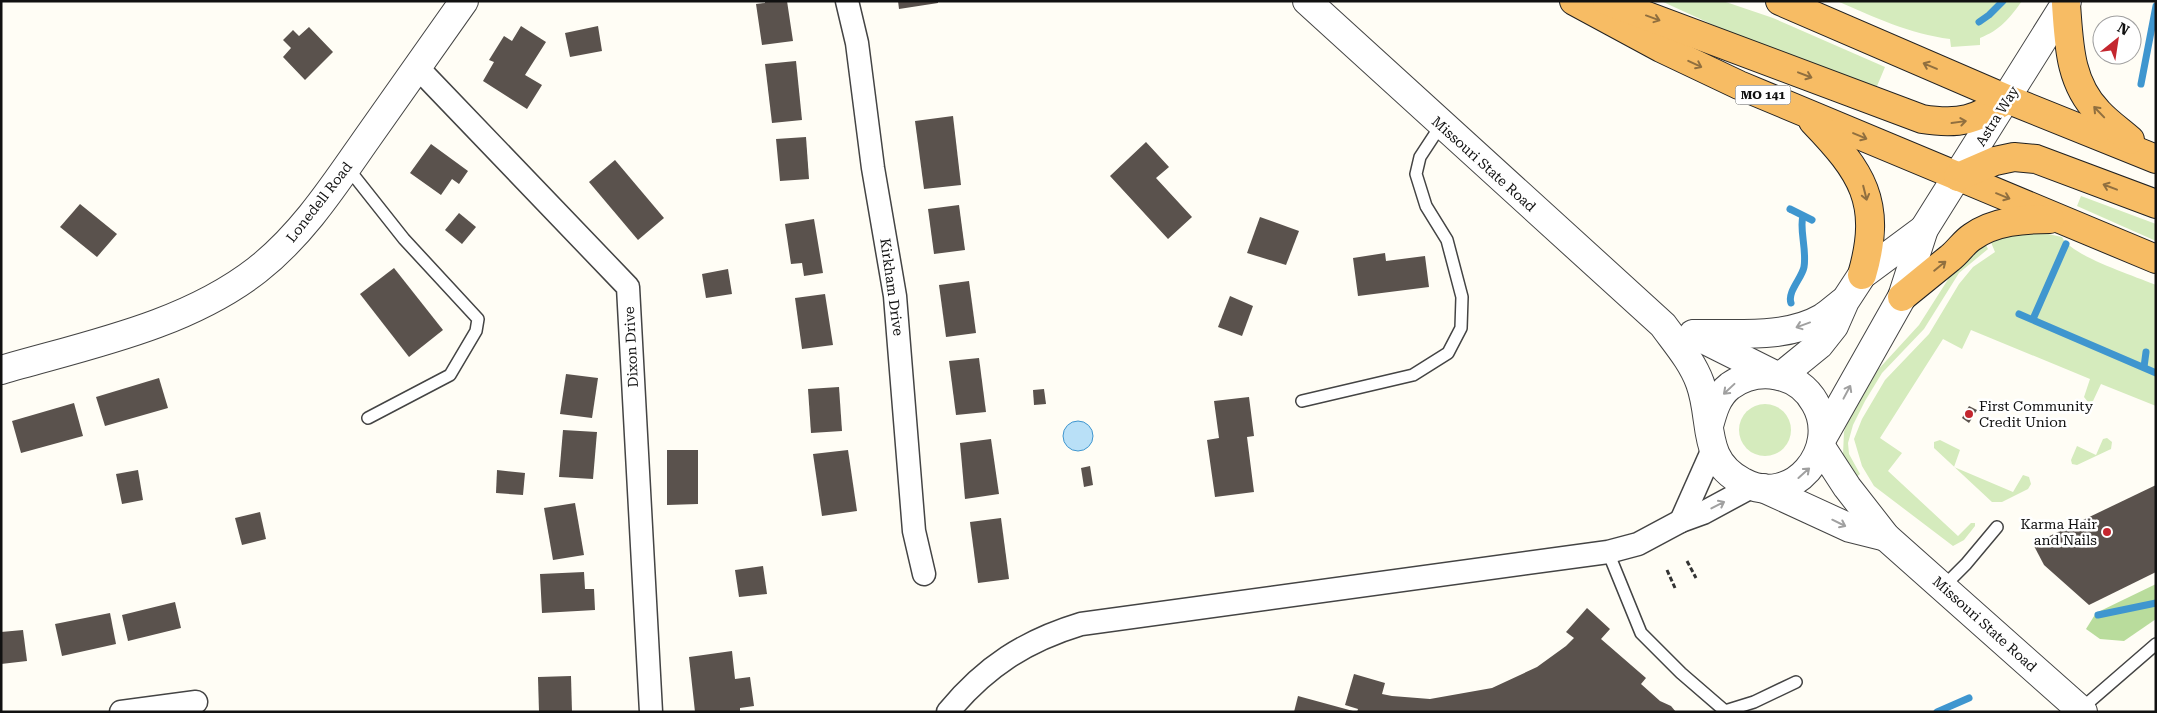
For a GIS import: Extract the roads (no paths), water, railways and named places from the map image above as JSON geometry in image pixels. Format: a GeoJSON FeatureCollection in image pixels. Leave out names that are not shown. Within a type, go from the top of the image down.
{"type":"FeatureCollection","features":[{"type":"Feature","properties":{"kind":"highway","name":"MO 141"},"geometry":{"type":"LineString","coordinates":[[1574,1],[1661,48],[1805,113],[2156,259]]}},
{"type":"Feature","properties":{"kind":"highway"},"geometry":{"type":"LineString","coordinates":[[1607,1],[1922,119],[1948,123],[1968,121],[1987,113],[2007,99]]}},
{"type":"Feature","properties":{"kind":"highway"},"geometry":{"type":"LineString","coordinates":[[1780,1],[2007,99],[2152,157]]}},
{"type":"Feature","properties":{"kind":"highway"},"geometry":{"type":"LineString","coordinates":[[2066,2],[2071,58],[2078,84],[2098,113],[2152,157]]}},
{"type":"Feature","properties":{"kind":"highway"},"geometry":{"type":"LineString","coordinates":[[1805,113],[1842,152],[1862,182],[1872,227],[1869,250],[1862,274]]}},
{"type":"Feature","properties":{"kind":"highway"},"geometry":{"type":"LineString","coordinates":[[1958,177],[1995,161],[2014,157],[2036,159],[2156,204]]}},
{"type":"Feature","properties":{"kind":"highway"},"geometry":{"type":"LineString","coordinates":[[1902,297],[1953,256],[1971,237],[1985,229],[2006,222],[2028,219],[2058,219]]}},
{"type":"Feature","properties":{"kind":"street","name":"Lonedell Road"},"geometry":{"type":"LineString","coordinates":[[1,370],[161,321],[224,292],[256,270],[290,241],[347,167],[464,1]]}},
{"type":"Feature","properties":{"kind":"street","name":"Kirkham Drive"},"geometry":{"type":"LineString","coordinates":[[847,1],[856,43],[873,168],[895,296],[914,531],[924,574]]}},
{"type":"Feature","properties":{"kind":"street","name":"Missouri State Road"},"geometry":{"type":"LineString","coordinates":[[1307,1],[1440,125],[1663,325],[1694,369],[1700,384],[1711,437]]}},
{"type":"Feature","properties":{"kind":"street","name":"Astra Way"},"geometry":{"type":"LineString","coordinates":[[1822,441],[1902,297],[1924,229],[2066,2]]}},
{"type":"Feature","properties":{"kind":"street","name":"Dixon Drive"},"geometry":{"type":"LineString","coordinates":[[417,67],[628,287],[651,712]]}},
{"type":"Feature","properties":{"kind":"street","name":"Astra Way"},"geometry":{"type":"LineString","coordinates":[[1776,375],[1819,345],[1834,326],[1844,301],[1862,274],[1924,229]]}},
{"type":"Feature","properties":{"kind":"street"},"geometry":{"type":"LineString","coordinates":[[1696,334],[1769,332],[1794,328],[1821,318],[1844,301]]}},
{"type":"Feature","properties":{"kind":"street","name":"Missouri State Road"},"geometry":{"type":"LineString","coordinates":[[1663,325],[1696,334],[1730,354],[1776,375]]}},
{"type":"Feature","properties":{"kind":"street"},"geometry":{"type":"LineString","coordinates":[[1681,521],[1711,437],[1715,404],[1729,387],[1749,376],[1776,375],[1792,380],[1810,393],[1821,413],[1822,441],[1814,463],[1804,474],[1785,485],[1758,487],[1745,484],[1729,474],[1718,460],[1711,437]]}},
{"type":"Feature","properties":{"kind":"street","name":"Missouri State Road"},"geometry":{"type":"LineString","coordinates":[[1822,441],[1847,487],[1886,537],[1944,586],[2082,710]]}},
{"type":"Feature","properties":{"kind":"street","name":"Missouri State Road"},"geometry":{"type":"LineString","coordinates":[[1758,487],[1850,528],[1886,537]]}},
{"type":"Feature","properties":{"kind":"street"},"geometry":{"type":"LineString","coordinates":[[948,712],[968,687],[1001,660],[1035,640],[1081,624],[1608,552],[1638,544],[1681,521],[1703,513],[1758,487]]}},
{"type":"Feature","properties":{"kind":"street"},"geometry":{"type":"LineString","coordinates":[[122,712],[196,702]]}},
{"type":"Feature","properties":{"kind":"lane"},"geometry":{"type":"LineString","coordinates":[[1302,401],[1413,375],[1448,353],[1460,328],[1462,297],[1447,240],[1426,206],[1416,174],[1420,157],[1440,125]]}},
{"type":"Feature","properties":{"kind":"lane"},"geometry":{"type":"LineString","coordinates":[[347,167],[404,239],[478,319],[476,331],[450,375],[368,418]]}},
{"type":"Feature","properties":{"kind":"lane"},"geometry":{"type":"LineString","coordinates":[[1944,586],[1966,564],[1997,527]]}},
{"type":"Feature","properties":{"kind":"lane"},"geometry":{"type":"LineString","coordinates":[[1608,552],[1641,633],[1681,674],[1725,711],[1756,707],[1796,682]]}},
{"type":"Feature","properties":{"kind":"lane"},"geometry":{"type":"LineString","coordinates":[[2082,710],[2156,644]]}},
{"type":"Feature","properties":{"kind":"water"},"geometry":{"type":"Polygon","coordinates":[[[1078,421],[1089,425],[1093,436],[1089,447],[1078,451],[1067,447],[1063,436],[1067,425],[1078,421]]]}},
{"type":"Feature","properties":{"kind":"waterway"},"geometry":{"type":"LineString","coordinates":[[1979,22],[2003,1]]}},
{"type":"Feature","properties":{"kind":"waterway"},"geometry":{"type":"LineString","coordinates":[[2141,84],[2156,6]]}},
{"type":"Feature","properties":{"kind":"waterway"},"geometry":{"type":"LineString","coordinates":[[1790,209],[1812,220]]}},
{"type":"Feature","properties":{"kind":"waterway"},"geometry":{"type":"LineString","coordinates":[[1791,303],[1791,294],[1803,271],[1805,260],[1803,216]]}},
{"type":"Feature","properties":{"kind":"waterway"},"geometry":{"type":"LineString","coordinates":[[2033,319],[2066,244]]}},
{"type":"Feature","properties":{"kind":"waterway"},"geometry":{"type":"LineString","coordinates":[[2019,314],[2156,373]]}},
{"type":"Feature","properties":{"kind":"waterway"},"geometry":{"type":"LineString","coordinates":[[2144,367],[2146,352]]}},
{"type":"Feature","properties":{"kind":"waterway"},"geometry":{"type":"LineString","coordinates":[[2098,615],[2156,603]]}},
{"type":"Feature","properties":{"kind":"waterway"},"geometry":{"type":"LineString","coordinates":[[1937,712],[1969,698]]}},
{"type":"Feature","properties":{"kind":"place","name":"First Community Credit Union"},"geometry":{"type":"Point","coordinates":[1969,414]}},
{"type":"Feature","properties":{"kind":"place","name":"Karma Hair and Nails"},"geometry":{"type":"Point","coordinates":[2107,532]}}]}
